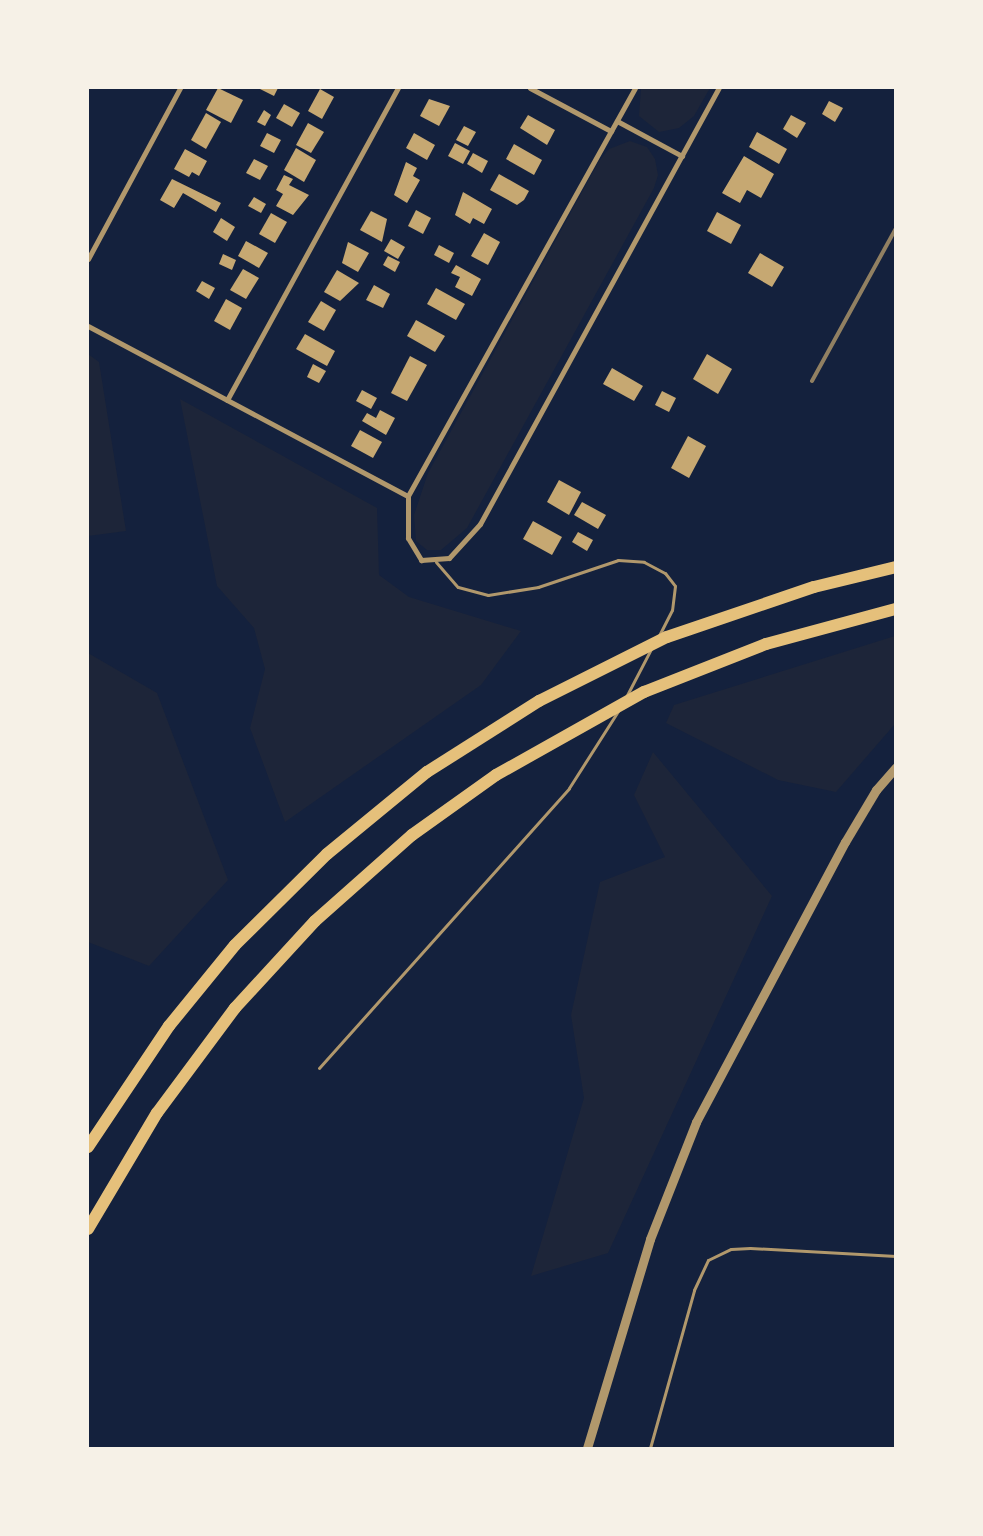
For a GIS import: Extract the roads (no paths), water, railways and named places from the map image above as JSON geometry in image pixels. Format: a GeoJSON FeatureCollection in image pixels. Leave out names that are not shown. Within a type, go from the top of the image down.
{"type":"FeatureCollection","features":[{"type":"Feature","properties":{"kind":"highway"},"geometry":{"type":"LineString","coordinates":[[88,1147],[201,985],[301,878],[428,772],[579,679],[667,637],[763,602],[896,567]]}},
{"type":"Feature","properties":{"kind":"highway"},"geometry":{"type":"LineString","coordinates":[[88,1229],[172,1092],[235,1008],[285,951],[412,835],[542,746],[644,692],[734,655],[896,609]]}},
{"type":"Feature","properties":{"kind":"street"},"geometry":{"type":"LineString","coordinates":[[88,259],[180,88]]}},
{"type":"Feature","properties":{"kind":"street"},"geometry":{"type":"LineString","coordinates":[[227,400],[398,88]]}},
{"type":"Feature","properties":{"kind":"street"},"geometry":{"type":"LineString","coordinates":[[530,88],[611,131]]}},
{"type":"Feature","properties":{"kind":"street"},"geometry":{"type":"LineString","coordinates":[[635,88],[408,496],[412,549],[420,560],[436,562],[461,549],[480,524],[719,88]]}},
{"type":"Feature","properties":{"kind":"street"},"geometry":{"type":"LineString","coordinates":[[617,121],[682,156]]}},
{"type":"Feature","properties":{"kind":"street"},"geometry":{"type":"LineString","coordinates":[[88,326],[408,496]]}},
{"type":"Feature","properties":{"kind":"street"},"geometry":{"type":"LineString","coordinates":[[587,1448],[650,1238],[696,1122],[845,842],[876,790],[896,767]]}},
{"type":"Feature","properties":{"kind":"lane"},"geometry":{"type":"LineString","coordinates":[[319,1068],[569,788],[609,729],[675,596],[672,580],[665,573],[632,560],[599,564],[538,587],[495,595],[466,591],[436,562]]}},
{"type":"Feature","properties":{"kind":"lane"},"geometry":{"type":"LineString","coordinates":[[650,1448],[694,1290],[708,1260],[731,1249],[750,1248],[896,1256]]}},
{"type":"Feature","properties":{"kind":"railway"},"geometry":{"type":"LineString","coordinates":[[812,381],[896,228]]}}]}
